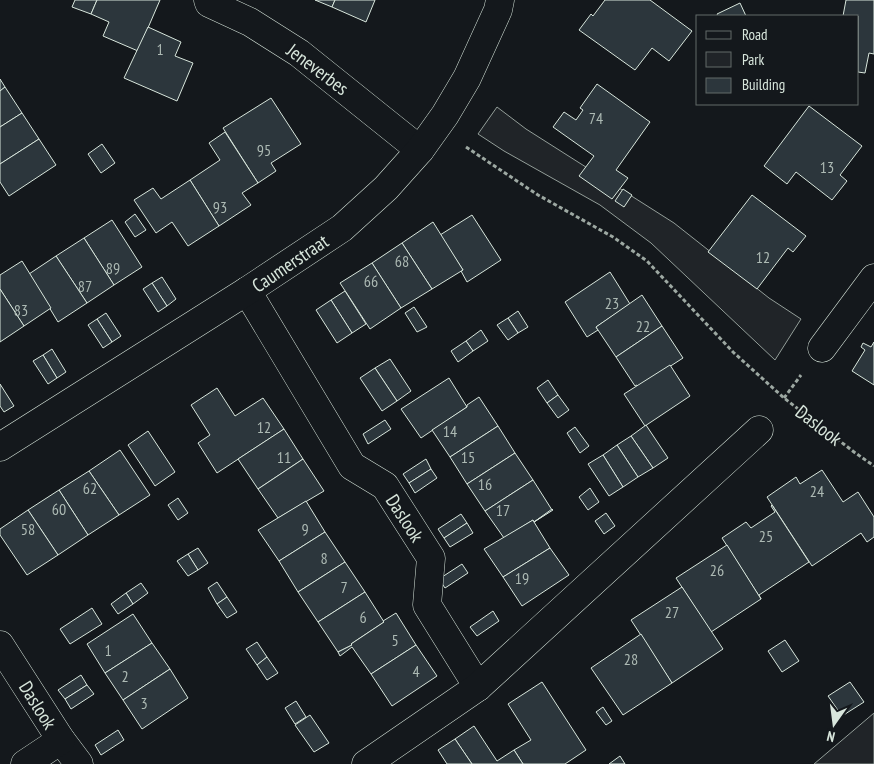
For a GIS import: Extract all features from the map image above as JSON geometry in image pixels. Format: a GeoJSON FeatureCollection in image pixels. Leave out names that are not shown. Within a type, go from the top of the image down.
{"type":"FeatureCollection","features":[{"type":"Feature","properties":{"kind":"street","name":"Jeneverbes"},"geometry":{"type":"LineString","coordinates":[[208,0],[250,22],[300,53],[420,150]]}},
{"type":"Feature","properties":{"kind":"street","name":"Caumerstraat"},"geometry":{"type":"LineString","coordinates":[[0,447],[247,291],[342,228],[386,188],[420,150],[436,127],[467,78],[498,10],[500,0]]}},
{"type":"Feature","properties":{"kind":"street"},"geometry":{"type":"LineString","coordinates":[[822,348],[874,278]]}},
{"type":"Feature","properties":{"kind":"street","name":"Daslook"},"geometry":{"type":"LineString","coordinates":[[247,291],[352,466],[385,486],[431,558],[427,605],[478,687]]}},
{"type":"Feature","properties":{"kind":"street"},"geometry":{"type":"LineString","coordinates":[[366,764],[478,687],[759,430]]}},
{"type":"Feature","properties":{"kind":"street","name":"Daslook"},"geometry":{"type":"LineString","coordinates":[[0,645],[78,764]]}},
{"type":"Feature","properties":{"kind":"street","name":"Daslook"},"geometry":{"type":"LineString","coordinates":[[25,764],[61,740]]}},
{"type":"Feature","properties":{"kind":"path","name":"Daslook"},"geometry":{"type":"LineString","coordinates":[[436,127],[538,195],[613,237],[646,261],[732,352],[784,398],[874,466]]}},
{"type":"Feature","properties":{"kind":"path","name":"Daslook"},"geometry":{"type":"LineString","coordinates":[[759,430],[822,348]]}},
{"type":"Feature","properties":{"kind":"green space"},"geometry":{"type":"Polygon","coordinates":[[[497,107],[526,129],[674,223],[769,298],[801,319],[775,360],[651,243],[600,205],[504,151],[478,134],[497,107]]]}},
{"type":"Feature","properties":{"kind":"green space"},"geometry":{"type":"Polygon","coordinates":[[[874,713],[874,764],[814,764],[874,713]]]}},
{"type":"Feature","properties":{"kind":"building"},"geometry":{"type":"Polygon","coordinates":[[[75,0],[97,0],[91,14],[72,7],[75,0]]]}},
{"type":"Feature","properties":{"kind":"building"},"geometry":{"type":"Polygon","coordinates":[[[97,0],[160,0],[138,51],[103,36],[109,22],[91,14],[97,0]]]}},
{"type":"Feature","properties":{"kind":"building"},"geometry":{"type":"Polygon","coordinates":[[[315,0],[335,0],[332,7],[315,0]]]}},
{"type":"Feature","properties":{"kind":"building"},"geometry":{"type":"Polygon","coordinates":[[[335,0],[375,0],[366,22],[332,7],[335,0]]]}},
{"type":"Feature","properties":{"kind":"building"},"geometry":{"type":"Polygon","coordinates":[[[605,0],[650,0],[692,31],[669,61],[652,48],[635,70],[579,30],[605,0]]]}},
{"type":"Feature","properties":{"kind":"building"},"geometry":{"type":"Polygon","coordinates":[[[846,0],[874,0],[874,54],[869,53],[865,73],[859,72],[859,15],[843,15],[846,0]]]}},
{"type":"Feature","properties":{"kind":"building"},"geometry":{"type":"Polygon","coordinates":[[[740,3],[746,15],[718,15],[740,3]]]}},
{"type":"Feature","properties":{"kind":"building"},"geometry":{"type":"Polygon","coordinates":[[[148,27],[181,42],[175,56],[193,63],[177,101],[124,78],[148,27]]]}},
{"type":"Feature","properties":{"kind":"building"},"geometry":{"type":"Polygon","coordinates":[[[0,79],[5,87],[0,91],[0,79]]]}},
{"type":"Feature","properties":{"kind":"building"},"geometry":{"type":"Polygon","coordinates":[[[597,84],[650,122],[616,170],[628,178],[612,199],[579,176],[594,156],[553,127],[564,112],[576,120],[583,110],[580,108],[597,84]]]}},
{"type":"Feature","properties":{"kind":"building"},"geometry":{"type":"Polygon","coordinates":[[[5,87],[22,113],[0,127],[0,91],[5,87]]]}},
{"type":"Feature","properties":{"kind":"building"},"geometry":{"type":"Polygon","coordinates":[[[271,98],[301,144],[271,163],[276,171],[258,183],[223,128],[271,98]]]}},
{"type":"Feature","properties":{"kind":"building"},"geometry":{"type":"Polygon","coordinates":[[[809,106],[862,146],[840,175],[847,181],[832,200],[796,172],[787,184],[764,166],[809,106]]]}},
{"type":"Feature","properties":{"kind":"building"},"geometry":{"type":"Polygon","coordinates":[[[22,113],[39,139],[0,164],[0,127],[22,113]]]}},
{"type":"Feature","properties":{"kind":"building"},"geometry":{"type":"Polygon","coordinates":[[[225,132],[258,183],[242,193],[251,205],[219,226],[190,180],[220,160],[209,143],[225,132]]]}},
{"type":"Feature","properties":{"kind":"building"},"geometry":{"type":"Polygon","coordinates":[[[39,139],[56,165],[9,196],[0,182],[0,164],[39,139]]]}},
{"type":"Feature","properties":{"kind":"building"},"geometry":{"type":"Polygon","coordinates":[[[102,144],[115,163],[101,173],[88,154],[102,144]]]}},
{"type":"Feature","properties":{"kind":"building"},"geometry":{"type":"Polygon","coordinates":[[[190,180],[219,226],[188,246],[172,222],[156,233],[134,200],[153,188],[161,199],[190,180]]]}},
{"type":"Feature","properties":{"kind":"building"},"geometry":{"type":"Polygon","coordinates":[[[623,189],[632,195],[624,207],[615,201],[623,189]]]}},
{"type":"Feature","properties":{"kind":"building"},"geometry":{"type":"Polygon","coordinates":[[[752,195],[806,236],[793,252],[788,248],[757,289],[708,252],[752,195]]]}},
{"type":"Feature","properties":{"kind":"building"},"geometry":{"type":"Polygon","coordinates":[[[135,214],[146,230],[135,237],[125,222],[135,214]]]}},
{"type":"Feature","properties":{"kind":"building"},"geometry":{"type":"Polygon","coordinates":[[[472,215],[501,260],[467,282],[461,271],[463,270],[440,235],[472,215]]]}},
{"type":"Feature","properties":{"kind":"building"},"geometry":{"type":"Polygon","coordinates":[[[112,220],[142,267],[114,285],[84,238],[112,220]]]}},
{"type":"Feature","properties":{"kind":"building"},"geometry":{"type":"Polygon","coordinates":[[[433,222],[463,270],[432,289],[402,243],[433,222]]]}},
{"type":"Feature","properties":{"kind":"building"},"geometry":{"type":"Polygon","coordinates":[[[84,238],[114,285],[87,303],[56,256],[84,238]]]}},
{"type":"Feature","properties":{"kind":"building"},"geometry":{"type":"Polygon","coordinates":[[[402,243],[432,289],[401,308],[372,263],[402,243]]]}},
{"type":"Feature","properties":{"kind":"building"},"geometry":{"type":"Polygon","coordinates":[[[56,256],[87,303],[58,322],[29,274],[56,256]]]}},
{"type":"Feature","properties":{"kind":"building"},"geometry":{"type":"Polygon","coordinates":[[[22,261],[51,308],[24,326],[0,289],[0,275],[22,261]]]}},
{"type":"Feature","properties":{"kind":"building"},"geometry":{"type":"Polygon","coordinates":[[[372,263],[401,308],[370,329],[340,283],[372,263]]]}},
{"type":"Feature","properties":{"kind":"building"},"geometry":{"type":"Polygon","coordinates":[[[610,272],[630,304],[596,327],[598,330],[587,337],[565,302],[610,272]]]}},
{"type":"Feature","properties":{"kind":"building"},"geometry":{"type":"Polygon","coordinates":[[[162,277],[176,299],[167,306],[152,283],[162,277]]]}},
{"type":"Feature","properties":{"kind":"building"},"geometry":{"type":"Polygon","coordinates":[[[152,283],[167,306],[158,312],[143,289],[152,283]]]}},
{"type":"Feature","properties":{"kind":"building"},"geometry":{"type":"Polygon","coordinates":[[[0,289],[24,326],[0,342],[0,289]]]}},
{"type":"Feature","properties":{"kind":"building"},"geometry":{"type":"Polygon","coordinates":[[[345,291],[366,324],[352,333],[331,300],[345,291]]]}},
{"type":"Feature","properties":{"kind":"building"},"geometry":{"type":"Polygon","coordinates":[[[642,295],[662,326],[616,357],[596,327],[642,295]]]}},
{"type":"Feature","properties":{"kind":"building"},"geometry":{"type":"Polygon","coordinates":[[[331,300],[352,333],[337,343],[316,310],[331,300]]]}},
{"type":"Feature","properties":{"kind":"building"},"geometry":{"type":"Polygon","coordinates":[[[414,307],[427,327],[417,332],[405,313],[414,307]]]}},
{"type":"Feature","properties":{"kind":"building"},"geometry":{"type":"Polygon","coordinates":[[[518,311],[528,327],[518,333],[508,318],[518,311]]]}},
{"type":"Feature","properties":{"kind":"building"},"geometry":{"type":"Polygon","coordinates":[[[106,313],[121,336],[112,342],[97,319],[106,313]]]}},
{"type":"Feature","properties":{"kind":"building"},"geometry":{"type":"Polygon","coordinates":[[[508,318],[518,333],[508,340],[497,325],[508,318]]]}},
{"type":"Feature","properties":{"kind":"building"},"geometry":{"type":"Polygon","coordinates":[[[97,319],[112,342],[103,348],[88,325],[97,319]]]}},
{"type":"Feature","properties":{"kind":"building"},"geometry":{"type":"Polygon","coordinates":[[[662,326],[683,358],[638,387],[637,385],[635,386],[616,357],[662,326]]]}},
{"type":"Feature","properties":{"kind":"building"},"geometry":{"type":"Polygon","coordinates":[[[481,330],[488,341],[473,351],[466,341],[481,330]]]}},
{"type":"Feature","properties":{"kind":"building"},"geometry":{"type":"Polygon","coordinates":[[[466,341],[473,351],[458,362],[451,351],[466,341]]]}},
{"type":"Feature","properties":{"kind":"building"},"geometry":{"type":"Polygon","coordinates":[[[874,342],[874,385],[852,371],[865,350],[861,347],[863,343],[871,347],[874,342]]]}},
{"type":"Feature","properties":{"kind":"building"},"geometry":{"type":"Polygon","coordinates":[[[52,349],[66,372],[57,378],[43,355],[52,349]]]}},
{"type":"Feature","properties":{"kind":"building"},"geometry":{"type":"Polygon","coordinates":[[[43,355],[57,378],[48,384],[33,361],[43,355]]]}},
{"type":"Feature","properties":{"kind":"building"},"geometry":{"type":"Polygon","coordinates":[[[390,359],[411,391],[397,401],[375,368],[390,359]]]}},
{"type":"Feature","properties":{"kind":"building"},"geometry":{"type":"Polygon","coordinates":[[[670,365],[690,396],[645,426],[624,394],[670,365]]]}},
{"type":"Feature","properties":{"kind":"building"},"geometry":{"type":"Polygon","coordinates":[[[375,368],[397,401],[382,411],[360,378],[375,368]]]}},
{"type":"Feature","properties":{"kind":"building"},"geometry":{"type":"Polygon","coordinates":[[[449,378],[467,407],[421,438],[401,409],[449,378]]]}},
{"type":"Feature","properties":{"kind":"building"},"geometry":{"type":"Polygon","coordinates":[[[548,380],[558,395],[547,403],[537,388],[548,380]]]}},
{"type":"Feature","properties":{"kind":"building"},"geometry":{"type":"Polygon","coordinates":[[[0,384],[14,406],[4,412],[0,406],[0,384]]]}},
{"type":"Feature","properties":{"kind":"building"},"geometry":{"type":"Polygon","coordinates":[[[217,388],[235,416],[263,398],[284,429],[217,473],[198,443],[210,435],[191,405],[217,388]]]}},
{"type":"Feature","properties":{"kind":"building"},"geometry":{"type":"Polygon","coordinates":[[[558,395],[569,410],[558,418],[547,403],[558,395]]]}},
{"type":"Feature","properties":{"kind":"building"},"geometry":{"type":"Polygon","coordinates":[[[479,397],[498,426],[450,457],[432,430],[479,397]]]}},
{"type":"Feature","properties":{"kind":"building"},"geometry":{"type":"Polygon","coordinates":[[[385,420],[391,429],[368,444],[363,434],[385,420]]]}},
{"type":"Feature","properties":{"kind":"building"},"geometry":{"type":"Polygon","coordinates":[[[646,425],[668,458],[653,468],[631,436],[646,425]]]}},
{"type":"Feature","properties":{"kind":"building"},"geometry":{"type":"Polygon","coordinates":[[[498,426],[515,453],[467,484],[450,457],[498,426]]]}},
{"type":"Feature","properties":{"kind":"building"},"geometry":{"type":"Polygon","coordinates":[[[575,427],[589,446],[580,453],[567,433],[575,427]]]}},
{"type":"Feature","properties":{"kind":"building"},"geometry":{"type":"Polygon","coordinates":[[[284,429],[303,459],[258,489],[238,459],[284,429]]]}},
{"type":"Feature","properties":{"kind":"building"},"geometry":{"type":"Polygon","coordinates":[[[148,431],[175,472],[155,486],[128,445],[148,431]]]}},
{"type":"Feature","properties":{"kind":"building"},"geometry":{"type":"Polygon","coordinates":[[[631,436],[653,468],[638,477],[617,445],[631,436]]]}},
{"type":"Feature","properties":{"kind":"building"},"geometry":{"type":"Polygon","coordinates":[[[617,445],[638,477],[623,487],[603,455],[617,445]]]}},
{"type":"Feature","properties":{"kind":"building"},"geometry":{"type":"Polygon","coordinates":[[[120,450],[150,495],[119,515],[89,471],[120,450]]]}},
{"type":"Feature","properties":{"kind":"building"},"geometry":{"type":"Polygon","coordinates":[[[515,453],[533,480],[485,511],[467,484],[515,453]]]}},
{"type":"Feature","properties":{"kind":"building"},"geometry":{"type":"Polygon","coordinates":[[[603,455],[623,487],[609,496],[588,464],[603,455]]]}},
{"type":"Feature","properties":{"kind":"building"},"geometry":{"type":"Polygon","coordinates":[[[303,459],[324,491],[278,518],[258,489],[303,459]]]}},
{"type":"Feature","properties":{"kind":"building"},"geometry":{"type":"Polygon","coordinates":[[[426,459],[431,469],[409,483],[403,474],[426,459]]]}},
{"type":"Feature","properties":{"kind":"building"},"geometry":{"type":"Polygon","coordinates":[[[431,469],[437,478],[415,493],[409,483],[431,469]]]}},
{"type":"Feature","properties":{"kind":"building"},"geometry":{"type":"Polygon","coordinates":[[[822,470],[843,502],[858,492],[874,517],[874,537],[867,542],[861,533],[812,566],[767,497],[796,477],[800,484],[822,470]]]}},
{"type":"Feature","properties":{"kind":"building"},"geometry":{"type":"Polygon","coordinates":[[[89,471],[119,515],[88,535],[59,490],[89,471]]]}},
{"type":"Feature","properties":{"kind":"building"},"geometry":{"type":"Polygon","coordinates":[[[533,480],[552,510],[504,538],[485,511],[533,480]]]}},
{"type":"Feature","properties":{"kind":"building"},"geometry":{"type":"Polygon","coordinates":[[[590,488],[599,502],[588,510],[579,497],[590,488]]]}},
{"type":"Feature","properties":{"kind":"building"},"geometry":{"type":"Polygon","coordinates":[[[59,490],[88,535],[58,555],[28,510],[59,490]]]}},
{"type":"Feature","properties":{"kind":"building"},"geometry":{"type":"Polygon","coordinates":[[[178,498],[188,513],[178,520],[168,505],[178,498]]]}},
{"type":"Feature","properties":{"kind":"building"},"geometry":{"type":"Polygon","coordinates":[[[306,501],[325,532],[279,561],[258,530],[306,501]]]}},
{"type":"Feature","properties":{"kind":"building"},"geometry":{"type":"Polygon","coordinates":[[[772,505],[809,562],[759,595],[761,599],[722,538],[746,522],[751,528],[775,512],[772,505]]]}},
{"type":"Feature","properties":{"kind":"building"},"geometry":{"type":"Polygon","coordinates":[[[28,510],[58,555],[27,575],[0,535],[0,529],[28,510]]]}},
{"type":"Feature","properties":{"kind":"building"},"geometry":{"type":"Polygon","coordinates":[[[606,513],[615,526],[604,534],[595,521],[606,513]]]}},
{"type":"Feature","properties":{"kind":"building"},"geometry":{"type":"Polygon","coordinates":[[[461,514],[467,523],[444,538],[438,529],[461,514]]]}},
{"type":"Feature","properties":{"kind":"building"},"geometry":{"type":"Polygon","coordinates":[[[533,520],[550,548],[503,577],[484,549],[533,520]]]}},
{"type":"Feature","properties":{"kind":"building"},"geometry":{"type":"Polygon","coordinates":[[[467,523],[473,533],[450,547],[444,538],[467,523]]]}},
{"type":"Feature","properties":{"kind":"building"},"geometry":{"type":"Polygon","coordinates":[[[325,532],[345,562],[298,592],[279,561],[325,532]]]}},
{"type":"Feature","properties":{"kind":"building"},"geometry":{"type":"Polygon","coordinates":[[[727,545],[761,599],[711,632],[676,578],[727,545]]]}},
{"type":"Feature","properties":{"kind":"building"},"geometry":{"type":"Polygon","coordinates":[[[198,548],[208,563],[198,570],[188,554],[198,548]]]}},
{"type":"Feature","properties":{"kind":"building"},"geometry":{"type":"Polygon","coordinates":[[[550,548],[569,575],[522,606],[503,577],[550,548]]]}},
{"type":"Feature","properties":{"kind":"building"},"geometry":{"type":"Polygon","coordinates":[[[188,554],[198,570],[188,576],[177,561],[188,554]]]}},
{"type":"Feature","properties":{"kind":"building"},"geometry":{"type":"Polygon","coordinates":[[[345,562],[365,592],[318,622],[298,592],[345,562]]]}},
{"type":"Feature","properties":{"kind":"building"},"geometry":{"type":"Polygon","coordinates":[[[462,564],[468,573],[445,588],[439,579],[462,564]]]}},
{"type":"Feature","properties":{"kind":"building"},"geometry":{"type":"Polygon","coordinates":[[[217,582],[227,597],[217,604],[208,588],[217,582]]]}},
{"type":"Feature","properties":{"kind":"building"},"geometry":{"type":"Polygon","coordinates":[[[141,583],[148,593],[133,604],[126,593],[141,583]]]}},
{"type":"Feature","properties":{"kind":"building"},"geometry":{"type":"Polygon","coordinates":[[[682,587],[723,649],[672,683],[631,620],[682,587]]]}},
{"type":"Feature","properties":{"kind":"building"},"geometry":{"type":"Polygon","coordinates":[[[365,592],[384,622],[352,645],[338,652],[318,622],[365,592]]]}},
{"type":"Feature","properties":{"kind":"building"},"geometry":{"type":"Polygon","coordinates":[[[126,593],[133,604],[118,614],[111,604],[126,593]]]}},
{"type":"Feature","properties":{"kind":"building"},"geometry":{"type":"Polygon","coordinates":[[[227,597],[237,612],[227,618],[217,604],[227,597]]]}},
{"type":"Feature","properties":{"kind":"building"},"geometry":{"type":"Polygon","coordinates":[[[92,608],[102,624],[70,644],[60,629],[92,608]]]}},
{"type":"Feature","properties":{"kind":"building"},"geometry":{"type":"Polygon","coordinates":[[[493,611],[499,621],[477,636],[470,627],[493,611]]]}},
{"type":"Feature","properties":{"kind":"building"},"geometry":{"type":"Polygon","coordinates":[[[396,613],[416,645],[371,674],[352,647],[340,656],[338,652],[352,645],[396,613]]]}},
{"type":"Feature","properties":{"kind":"building"},"geometry":{"type":"Polygon","coordinates":[[[133,614],[152,643],[105,673],[87,644],[133,614]]]}},
{"type":"Feature","properties":{"kind":"building"},"geometry":{"type":"Polygon","coordinates":[[[641,634],[672,683],[623,715],[591,668],[641,634]]]}},
{"type":"Feature","properties":{"kind":"building"},"geometry":{"type":"Polygon","coordinates":[[[785,640],[799,661],[782,672],[768,651],[785,640]]]}},
{"type":"Feature","properties":{"kind":"building"},"geometry":{"type":"Polygon","coordinates":[[[257,642],[267,657],[257,665],[246,649],[257,642]]]}},
{"type":"Feature","properties":{"kind":"building"},"geometry":{"type":"Polygon","coordinates":[[[152,643],[170,669],[123,700],[105,673],[152,643]]]}},
{"type":"Feature","properties":{"kind":"building"},"geometry":{"type":"Polygon","coordinates":[[[416,645],[437,676],[392,706],[371,674],[416,645]]]}},
{"type":"Feature","properties":{"kind":"building"},"geometry":{"type":"Polygon","coordinates":[[[267,657],[278,673],[267,680],[257,665],[267,657]]]}},
{"type":"Feature","properties":{"kind":"building"},"geometry":{"type":"Polygon","coordinates":[[[170,669],[188,698],[142,729],[123,700],[170,669]]]}},
{"type":"Feature","properties":{"kind":"building"},"geometry":{"type":"Polygon","coordinates":[[[81,675],[87,685],[65,699],[58,690],[81,675]]]}},
{"type":"Feature","properties":{"kind":"building"},"geometry":{"type":"Polygon","coordinates":[[[542,682],[586,750],[565,764],[523,764],[514,750],[531,740],[508,704],[542,682]]]}},
{"type":"Feature","properties":{"kind":"building"},"geometry":{"type":"Polygon","coordinates":[[[850,682],[864,702],[842,716],[828,696],[850,682]]]}},
{"type":"Feature","properties":{"kind":"building"},"geometry":{"type":"Polygon","coordinates":[[[87,685],[94,694],[71,709],[65,699],[87,685]]]}},
{"type":"Feature","properties":{"kind":"building"},"geometry":{"type":"Polygon","coordinates":[[[296,701],[306,717],[295,724],[285,708],[296,701]]]}},
{"type":"Feature","properties":{"kind":"building"},"geometry":{"type":"Polygon","coordinates":[[[603,707],[612,721],[606,725],[596,712],[603,707]]]}},
{"type":"Feature","properties":{"kind":"building"},"geometry":{"type":"Polygon","coordinates":[[[310,715],[329,743],[314,752],[295,725],[310,715]]]}},
{"type":"Feature","properties":{"kind":"building"},"geometry":{"type":"Polygon","coordinates":[[[474,726],[497,761],[514,750],[523,764],[472,764],[455,739],[474,726]]]}},
{"type":"Feature","properties":{"kind":"building"},"geometry":{"type":"Polygon","coordinates":[[[118,730],[124,740],[101,755],[95,745],[118,730]]]}},
{"type":"Feature","properties":{"kind":"building"},"geometry":{"type":"Polygon","coordinates":[[[455,739],[472,764],[447,764],[438,750],[455,739]]]}},
{"type":"Feature","properties":{"kind":"building"},"geometry":{"type":"Polygon","coordinates":[[[620,756],[625,764],[609,764],[620,756]]]}}]}
